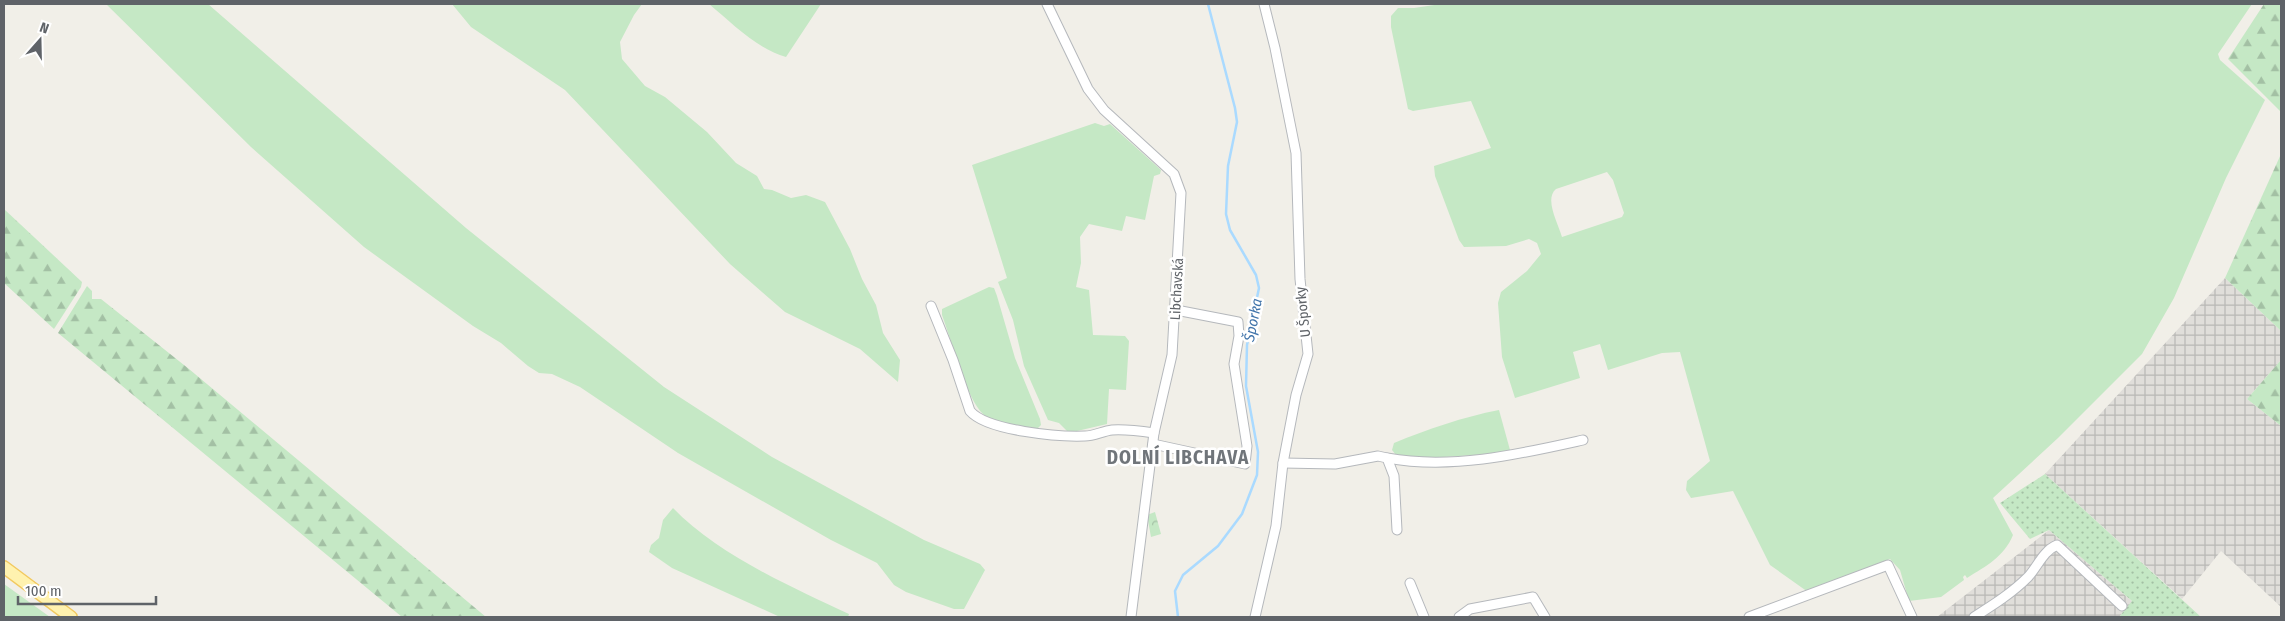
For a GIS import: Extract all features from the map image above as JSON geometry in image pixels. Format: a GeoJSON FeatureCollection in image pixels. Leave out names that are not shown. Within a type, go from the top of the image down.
{"type":"FeatureCollection","features":[{"type":"Feature","properties":{"kind":"main road"},"geometry":{"type":"LineString","coordinates":[[4,566],[71,617]]}},
{"type":"Feature","properties":{"kind":"street","name":"Libchavská"},"geometry":{"type":"LineString","coordinates":[[1047,4],[1081,79],[1095,99],[1174,174],[1181,193],[1172,355],[1154,433],[1131,617]]}},
{"type":"Feature","properties":{"kind":"street","name":"U Šporky"},"geometry":{"type":"LineString","coordinates":[[1255,617],[1276,526],[1283,463],[1296,395],[1308,354],[1300,278],[1296,153],[1276,48],[1264,4]]}},
{"type":"Feature","properties":{"kind":"street"},"geometry":{"type":"LineString","coordinates":[[931,306],[954,360],[970,411],[976,418],[1006,427],[1055,436],[1088,436],[1110,430],[1154,433]]}},
{"type":"Feature","properties":{"kind":"street"},"geometry":{"type":"LineString","coordinates":[[1153,444],[1245,464],[1247,446],[1234,364],[1239,336],[1238,322],[1176,310]]}},
{"type":"Feature","properties":{"kind":"street"},"geometry":{"type":"LineString","coordinates":[[1283,463],[1335,464],[1378,456],[1419,461],[1490,459],[1583,440]]}},
{"type":"Feature","properties":{"kind":"street"},"geometry":{"type":"LineString","coordinates":[[1387,458],[1394,476],[1397,530]]}},
{"type":"Feature","properties":{"kind":"street"},"geometry":{"type":"LineString","coordinates":[[1974,617],[2004,598],[2029,576],[2049,548],[2057,545],[2122,606]]}},
{"type":"Feature","properties":{"kind":"street"},"geometry":{"type":"LineString","coordinates":[[1749,617],[1888,565],[1912,617]]}},
{"type":"Feature","properties":{"kind":"street"},"geometry":{"type":"LineString","coordinates":[[1410,583],[1424,617]]}},
{"type":"Feature","properties":{"kind":"street"},"geometry":{"type":"LineString","coordinates":[[1459,617],[1470,609],[1533,597],[1545,617]]}},
{"type":"Feature","properties":{"kind":"shaded area"},"geometry":{"type":"Polygon","coordinates":[[[2225,278],[2281,331],[2281,360],[2247,399],[2281,426],[2281,607],[2221,551],[2182,599],[2045,474],[2225,278]]]}},
{"type":"Feature","properties":{"kind":"shaded area"},"geometry":{"type":"Polygon","coordinates":[[[2049,530],[2133,602],[2119,617],[1937,617],[2049,530]]]}},
{"type":"Feature","properties":{"kind":"green space"},"geometry":{"type":"Polygon","coordinates":[[[106,4],[208,4],[466,228],[664,387],[772,457],[924,540],[980,564],[985,570],[964,609],[954,609],[906,592],[894,585],[877,563],[831,540],[678,453],[580,387],[552,374],[539,373],[528,366],[501,343],[473,326],[364,247],[251,147],[106,4]]]}},
{"type":"Feature","properties":{"kind":"green space"},"geometry":{"type":"Polygon","coordinates":[[[452,4],[642,4],[620,42],[622,59],[645,86],[665,97],[707,132],[736,163],[757,176],[764,189],[772,190],[791,198],[806,195],[825,202],[850,249],[862,279],[876,305],[883,333],[900,360],[898,382],[860,349],[785,312],[730,264],[565,90],[471,27],[452,4]]]}},
{"type":"Feature","properties":{"kind":"green space"},"geometry":{"type":"Polygon","coordinates":[[[709,4],[821,4],[786,57],[755,42],[709,4]]]}},
{"type":"Feature","properties":{"kind":"green space"},"geometry":{"type":"Polygon","coordinates":[[[1441,4],[2252,4],[2218,54],[2220,60],[2265,100],[2226,178],[2174,298],[2142,354],[2058,438],[1993,498],[2013,535],[2000,555],[1967,578],[1965,575],[1963,577],[1964,580],[1941,597],[1909,601],[1900,570],[1890,559],[1808,592],[1770,565],[1733,491],[1691,498],[1686,490],[1687,481],[1710,461],[1680,352],[1662,353],[1608,370],[1600,344],[1573,352],[1580,378],[1515,398],[1502,357],[1498,303],[1501,292],[1527,271],[1541,254],[1537,243],[1529,239],[1506,246],[1464,247],[1459,240],[1435,176],[1434,166],[1491,148],[1471,101],[1413,111],[1408,109],[1391,27],[1391,16],[1398,8],[1441,4]],[[1607,172],[1556,189],[1551,199],[1562,237],[1622,217],[1624,213],[1613,180],[1607,172]]]}},
{"type":"Feature","properties":{"kind":"green space"},"geometry":{"type":"Polygon","coordinates":[[[2264,4],[2281,4],[2281,112],[2228,59],[2264,4]]]}},
{"type":"Feature","properties":{"kind":"green space"},"geometry":{"type":"Polygon","coordinates":[[[1095,123],[1104,126],[1110,124],[1161,170],[1160,174],[1154,176],[1145,220],[1126,216],[1122,231],[1089,224],[1080,237],[1081,263],[1076,287],[1089,290],[1093,335],[1125,336],[1129,341],[1126,390],[1109,389],[1107,424],[1077,431],[1067,431],[1059,423],[1048,420],[1024,366],[1013,320],[998,282],[1007,278],[972,165],[1095,123]]]}},
{"type":"Feature","properties":{"kind":"green space"},"geometry":{"type":"Polygon","coordinates":[[[2281,154],[2281,331],[2225,278],[2281,154]]]}},
{"type":"Feature","properties":{"kind":"green space"},"geometry":{"type":"Polygon","coordinates":[[[4,209],[82,282],[81,287],[54,329],[4,283],[4,209]]]}},
{"type":"Feature","properties":{"kind":"green space"},"geometry":{"type":"Polygon","coordinates":[[[87,286],[92,291],[92,299],[101,299],[189,369],[486,617],[402,617],[58,333],[87,286]]]}},
{"type":"Feature","properties":{"kind":"green space"},"geometry":{"type":"Polygon","coordinates":[[[989,287],[994,288],[1015,358],[1040,419],[1041,425],[1035,431],[995,421],[984,415],[977,407],[965,383],[942,315],[942,309],[989,287]]]}},
{"type":"Feature","properties":{"kind":"green space"},"geometry":{"type":"Polygon","coordinates":[[[2281,360],[2281,426],[2247,399],[2281,360]]]}},
{"type":"Feature","properties":{"kind":"green space"},"geometry":{"type":"Polygon","coordinates":[[[1499,410],[1510,450],[1491,454],[1412,459],[1396,455],[1392,450],[1394,443],[1420,433],[1459,420],[1499,410]]]}},
{"type":"Feature","properties":{"kind":"green space"},"geometry":{"type":"Polygon","coordinates":[[[2045,474],[2201,617],[2119,617],[2132,601],[2049,530],[2030,539],[2000,503],[2045,474]]]}},
{"type":"Feature","properties":{"kind":"green space"},"geometry":{"type":"Polygon","coordinates":[[[673,508],[691,525],[733,555],[779,581],[849,614],[848,617],[780,617],[672,568],[649,552],[651,545],[659,538],[663,520],[673,508]]]}},
{"type":"Feature","properties":{"kind":"green space"},"geometry":{"type":"Polygon","coordinates":[[[1155,512],[1161,534],[1151,537],[1147,515],[1155,512]]]}},
{"type":"Feature","properties":{"kind":"green space"},"geometry":{"type":"Polygon","coordinates":[[[4,584],[50,617],[4,617],[4,584]]]}},
{"type":"Feature","properties":{"kind":"waterway","name":"Šporka"},"geometry":{"type":"LineString","coordinates":[[1178,617],[1175,591],[1183,575],[1218,546],[1242,514],[1257,475],[1258,452],[1246,386],[1247,345],[1259,288],[1256,275],[1230,230],[1226,214],[1228,166],[1237,122],[1208,4]]}},
{"type":"Feature","properties":{"kind":"district","name":"DOLNÍ LIBCHAVA"},"geometry":{"type":"Point","coordinates":[1178,457]}}]}
